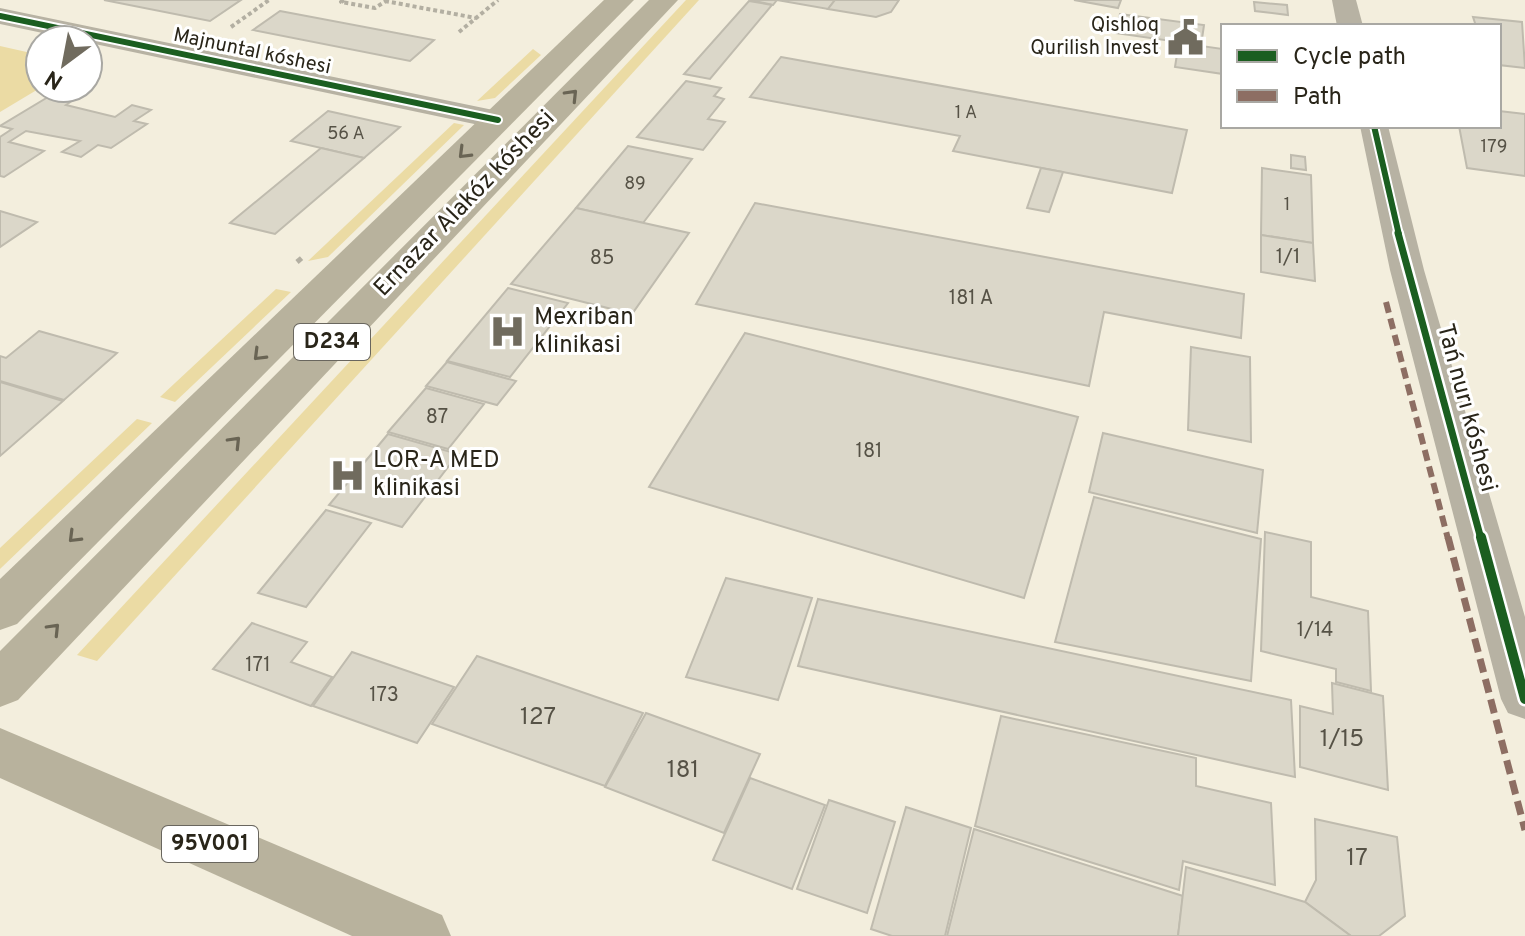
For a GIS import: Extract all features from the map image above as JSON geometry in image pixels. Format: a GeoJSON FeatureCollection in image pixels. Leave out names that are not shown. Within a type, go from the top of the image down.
{"type":"FeatureCollection","features":[{"type":"Feature","properties":{"kind":"main road","name":"Ernazar Alakóz kóshesi"},"geometry":{"type":"LineString","coordinates":[[0,610],[563,57],[633,9]]}},
{"type":"Feature","properties":{"kind":"main road","name":"Ernazar Alakóz kóshesi"},"geometry":{"type":"LineString","coordinates":[[0,685],[601,64],[633,9]]}},
{"type":"Feature","properties":{"kind":"main road"},"geometry":{"type":"LineString","coordinates":[[563,57],[590,53],[600,57],[601,64]]}},
{"type":"Feature","properties":{"kind":"main road","name":"95V001"},"geometry":{"type":"LineString","coordinates":[[0,752],[421,936]]}},
{"type":"Feature","properties":{"kind":"street"},"geometry":{"type":"LineString","coordinates":[[1344,0],[1350,24]]}},
{"type":"Feature","properties":{"kind":"street","name":"Majnuntal kóshesi"},"geometry":{"type":"LineString","coordinates":[[0,16],[498,120]]}},
{"type":"Feature","properties":{"kind":"street","name":"Tań nurı kóshesi"},"geometry":{"type":"LineString","coordinates":[[1374,128],[1407,270],[1525,699]]}},
{"type":"Feature","properties":{"kind":"path"},"geometry":{"type":"LineString","coordinates":[[231,27],[269,0]]}},
{"type":"Feature","properties":{"kind":"path"},"geometry":{"type":"LineString","coordinates":[[344,0],[341,2],[375,8],[386,1],[476,18]]}},
{"type":"Feature","properties":{"kind":"path"},"geometry":{"type":"LineString","coordinates":[[459,32],[498,0]]}},
{"type":"Feature","properties":{"kind":"path"},"geometry":{"type":"LineString","coordinates":[[297,262],[304,256]]}},
{"type":"Feature","properties":{"kind":"shaded area"},"geometry":{"type":"Polygon","coordinates":[[[686,0],[699,0],[97,661],[77,655],[686,0]]]}},
{"type":"Feature","properties":{"kind":"shaded area"},"geometry":{"type":"Polygon","coordinates":[[[0,46],[24,51],[24,98],[0,112],[0,46]]]}},
{"type":"Feature","properties":{"kind":"shaded area"},"geometry":{"type":"Polygon","coordinates":[[[533,49],[541,55],[495,98],[477,101],[533,49]]]}},
{"type":"Feature","properties":{"kind":"shaded area"},"geometry":{"type":"Polygon","coordinates":[[[454,123],[464,125],[328,257],[308,261],[454,123]]]}},
{"type":"Feature","properties":{"kind":"shaded area"},"geometry":{"type":"Polygon","coordinates":[[[276,289],[291,292],[175,402],[160,397],[276,289]]]}},
{"type":"Feature","properties":{"kind":"shaded area"},"geometry":{"type":"Polygon","coordinates":[[[137,419],[152,423],[0,569],[0,548],[137,419]]]}},
{"type":"Feature","properties":{"kind":"building"},"geometry":{"type":"Polygon","coordinates":[[[104,0],[241,0],[210,21],[104,0]]]}},
{"type":"Feature","properties":{"kind":"building"},"geometry":{"type":"Polygon","coordinates":[[[750,0],[777,0],[773,5],[750,0]]]}},
{"type":"Feature","properties":{"kind":"building"},"geometry":{"type":"Polygon","coordinates":[[[777,0],[835,0],[828,9],[777,0]]]}},
{"type":"Feature","properties":{"kind":"building"},"geometry":{"type":"Polygon","coordinates":[[[835,0],[899,0],[891,12],[876,17],[828,9],[835,0]]]}},
{"type":"Feature","properties":{"kind":"building"},"geometry":{"type":"Polygon","coordinates":[[[1074,0],[1121,0],[1118,8],[1074,0]]]}},
{"type":"Feature","properties":{"kind":"building"},"geometry":{"type":"Polygon","coordinates":[[[749,1],[772,5],[710,79],[684,74],[749,1]]]}},
{"type":"Feature","properties":{"kind":"building"},"geometry":{"type":"Polygon","coordinates":[[[1254,2],[1287,5],[1288,15],[1255,11],[1254,2]]]}},
{"type":"Feature","properties":{"kind":"building"},"geometry":{"type":"Polygon","coordinates":[[[280,11],[434,40],[410,61],[253,30],[280,11]]]}},
{"type":"Feature","properties":{"kind":"building"},"geometry":{"type":"Polygon","coordinates":[[[1120,14],[1204,25],[1201,46],[1221,49],[1221,74],[1175,67],[1179,42],[1115,33],[1120,14]]]}},
{"type":"Feature","properties":{"kind":"building"},"geometry":{"type":"Polygon","coordinates":[[[1473,17],[1522,22],[1525,68],[1501,65],[1501,24],[1475,24],[1473,17]]]}},
{"type":"Feature","properties":{"kind":"building"},"geometry":{"type":"Polygon","coordinates":[[[781,57],[1187,130],[1172,193],[953,151],[960,136],[750,97],[781,57]]]}},
{"type":"Feature","properties":{"kind":"building"},"geometry":{"type":"Polygon","coordinates":[[[686,81],[721,88],[714,96],[724,99],[708,119],[725,122],[703,150],[637,137],[686,81]]]}},
{"type":"Feature","properties":{"kind":"building"},"geometry":{"type":"Polygon","coordinates":[[[36,104],[67,104],[115,117],[132,105],[151,110],[134,121],[147,124],[111,148],[98,145],[81,157],[62,152],[80,141],[26,131],[9,142],[44,151],[4,177],[0,176],[0,137],[12,129],[0,126],[36,104]]]}},
{"type":"Feature","properties":{"kind":"building"},"geometry":{"type":"Polygon","coordinates":[[[328,111],[400,127],[364,158],[291,141],[328,111]]]}},
{"type":"Feature","properties":{"kind":"building"},"geometry":{"type":"Polygon","coordinates":[[[1501,111],[1525,114],[1525,176],[1467,168],[1459,128],[1501,128],[1501,111]]]}},
{"type":"Feature","properties":{"kind":"building"},"geometry":{"type":"Polygon","coordinates":[[[628,146],[692,159],[643,223],[576,208],[628,146]]]}},
{"type":"Feature","properties":{"kind":"building"},"geometry":{"type":"Polygon","coordinates":[[[321,148],[364,158],[275,234],[230,223],[321,148]]]}},
{"type":"Feature","properties":{"kind":"building"},"geometry":{"type":"Polygon","coordinates":[[[1291,155],[1305,157],[1306,170],[1291,168],[1291,155]]]}},
{"type":"Feature","properties":{"kind":"building"},"geometry":{"type":"Polygon","coordinates":[[[1041,168],[1063,172],[1049,212],[1027,208],[1041,168]]]}},
{"type":"Feature","properties":{"kind":"building"},"geometry":{"type":"Polygon","coordinates":[[[1262,168],[1311,175],[1313,243],[1261,235],[1262,168]]]}},
{"type":"Feature","properties":{"kind":"building"},"geometry":{"type":"Polygon","coordinates":[[[755,203],[1244,294],[1241,338],[1104,312],[1089,386],[696,304],[755,203]]]}},
{"type":"Feature","properties":{"kind":"building"},"geometry":{"type":"Polygon","coordinates":[[[576,208],[689,233],[632,314],[511,284],[576,208]]]}},
{"type":"Feature","properties":{"kind":"building"},"geometry":{"type":"Polygon","coordinates":[[[0,211],[37,222],[0,247],[0,211]]]}},
{"type":"Feature","properties":{"kind":"building"},"geometry":{"type":"Polygon","coordinates":[[[1261,235],[1313,243],[1315,281],[1261,272],[1261,235]]]}},
{"type":"Feature","properties":{"kind":"building","name":"Mexriban klinikasi"},"geometry":{"type":"Polygon","coordinates":[[[508,288],[568,303],[510,377],[447,361],[508,288]]]}},
{"type":"Feature","properties":{"kind":"building"},"geometry":{"type":"Polygon","coordinates":[[[39,331],[117,353],[64,400],[0,381],[0,356],[6,358],[39,331]]]}},
{"type":"Feature","properties":{"kind":"building"},"geometry":{"type":"Polygon","coordinates":[[[745,333],[1078,417],[1024,598],[649,487],[745,333]]]}},
{"type":"Feature","properties":{"kind":"building"},"geometry":{"type":"Polygon","coordinates":[[[1191,347],[1250,357],[1251,442],[1188,430],[1191,347]]]}},
{"type":"Feature","properties":{"kind":"building"},"geometry":{"type":"Polygon","coordinates":[[[447,362],[516,381],[497,405],[426,386],[447,362]]]}},
{"type":"Feature","properties":{"kind":"building"},"geometry":{"type":"Polygon","coordinates":[[[0,382],[63,401],[0,456],[0,382]]]}},
{"type":"Feature","properties":{"kind":"building"},"geometry":{"type":"Polygon","coordinates":[[[426,388],[484,404],[448,449],[388,432],[426,388]]]}},
{"type":"Feature","properties":{"kind":"building"},"geometry":{"type":"Polygon","coordinates":[[[1103,433],[1263,470],[1257,533],[1089,492],[1103,433]]]}},
{"type":"Feature","properties":{"kind":"building"},"geometry":{"type":"Polygon","coordinates":[[[388,434],[458,454],[402,527],[329,505],[388,434]]]}},
{"type":"Feature","properties":{"kind":"building"},"geometry":{"type":"Polygon","coordinates":[[[1094,497],[1261,539],[1251,681],[1055,642],[1094,497]]]}},
{"type":"Feature","properties":{"kind":"building"},"geometry":{"type":"Polygon","coordinates":[[[326,510],[371,523],[306,607],[258,593],[326,510]]]}},
{"type":"Feature","properties":{"kind":"building"},"geometry":{"type":"Polygon","coordinates":[[[1265,532],[1311,542],[1311,597],[1368,611],[1371,691],[1336,682],[1336,669],[1261,651],[1265,532]]]}},
{"type":"Feature","properties":{"kind":"building"},"geometry":{"type":"Polygon","coordinates":[[[726,578],[812,598],[778,700],[686,677],[726,578]]]}},
{"type":"Feature","properties":{"kind":"building"},"geometry":{"type":"Polygon","coordinates":[[[818,599],[1291,700],[1295,777],[798,666],[818,599]]]}},
{"type":"Feature","properties":{"kind":"building"},"geometry":{"type":"Polygon","coordinates":[[[252,623],[307,642],[291,662],[332,677],[311,706],[213,669],[252,623]]]}},
{"type":"Feature","properties":{"kind":"building"},"geometry":{"type":"Polygon","coordinates":[[[352,652],[454,687],[417,743],[313,706],[352,652]]]}},
{"type":"Feature","properties":{"kind":"building"},"geometry":{"type":"Polygon","coordinates":[[[477,656],[643,713],[605,786],[432,724],[477,656]]]}},
{"type":"Feature","properties":{"kind":"building"},"geometry":{"type":"Polygon","coordinates":[[[1332,683],[1383,696],[1388,790],[1300,767],[1300,706],[1333,714],[1332,683]]]}},
{"type":"Feature","properties":{"kind":"building"},"geometry":{"type":"Polygon","coordinates":[[[646,713],[760,754],[724,833],[605,787],[646,713]]]}},
{"type":"Feature","properties":{"kind":"building"},"geometry":{"type":"Polygon","coordinates":[[[1001,716],[1196,758],[1196,786],[1271,803],[1275,885],[1183,861],[1179,890],[975,826],[1001,716]]]}},
{"type":"Feature","properties":{"kind":"building"},"geometry":{"type":"Polygon","coordinates":[[[750,778],[825,805],[792,889],[713,860],[750,778]]]}},
{"type":"Feature","properties":{"kind":"building"},"geometry":{"type":"Polygon","coordinates":[[[829,800],[895,822],[867,913],[797,889],[829,800]]]}},
{"type":"Feature","properties":{"kind":"building"},"geometry":{"type":"Polygon","coordinates":[[[906,807],[971,828],[945,936],[892,936],[871,929],[906,807]]]}},
{"type":"Feature","properties":{"kind":"building"},"geometry":{"type":"Polygon","coordinates":[[[1315,819],[1397,837],[1405,916],[1379,936],[1351,936],[1305,902],[1316,880],[1315,819]]]}},
{"type":"Feature","properties":{"kind":"building"},"geometry":{"type":"Polygon","coordinates":[[[974,829],[1183,896],[1178,936],[947,936],[974,829]]]}},
{"type":"Feature","properties":{"kind":"building"},"geometry":{"type":"Polygon","coordinates":[[[1186,867],[1305,902],[1351,936],[1178,936],[1186,867]]]}},
{"type":"Feature","properties":{"kind":"marked path"},"geometry":{"type":"LineString","coordinates":[[1386,302],[1525,830]]}},
{"type":"Feature","properties":{"kind":"cycle path"},"geometry":{"type":"LineString","coordinates":[[0,16],[498,120]]}},
{"type":"Feature","properties":{"kind":"cycle path"},"geometry":{"type":"LineString","coordinates":[[1374,128],[1407,270],[1525,699]]}},
{"type":"Feature","properties":{"kind":"place","name":"Qishloq Qurilish Invest"},"geometry":{"type":"Point","coordinates":[1185,37]}},
{"type":"Feature","properties":{"kind":"place","name":"Mexriban klinikasi"},"geometry":{"type":"Point","coordinates":[508,332]}},
{"type":"Feature","properties":{"kind":"place","name":"LOR-A MED klinikasi"},"geometry":{"type":"Point","coordinates":[347,475]}}]}
